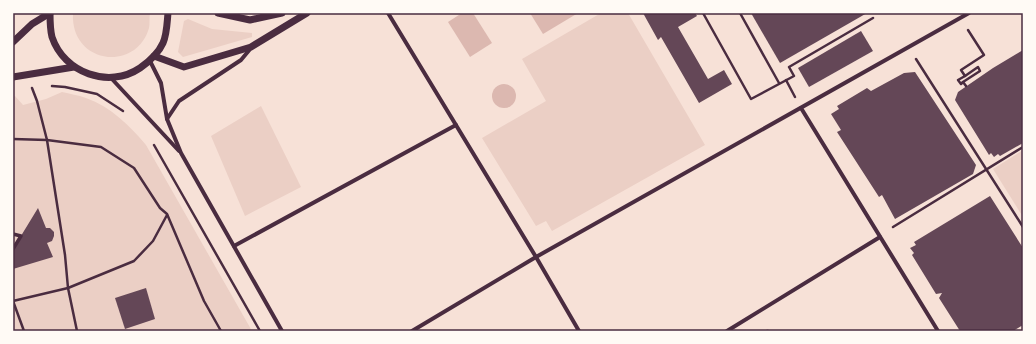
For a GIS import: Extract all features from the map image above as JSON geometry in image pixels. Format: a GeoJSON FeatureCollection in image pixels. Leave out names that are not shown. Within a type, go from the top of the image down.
{"type":"FeatureCollection","features":[{"type":"Feature","properties":{"kind":"street"},"geometry":{"type":"LineString","coordinates":[[50,13],[52,38],[65,59],[74,67],[92,76],[111,78],[133,73],[152,59],[163,43],[167,28],[168,13]]}},
{"type":"Feature","properties":{"kind":"street"},"geometry":{"type":"LineString","coordinates":[[13,42],[32,24],[50,13]]}},
{"type":"Feature","properties":{"kind":"street"},"geometry":{"type":"LineString","coordinates":[[218,13],[250,20],[282,13]]}},
{"type":"Feature","properties":{"kind":"street"},"geometry":{"type":"LineString","coordinates":[[152,59],[184,67],[251,47],[307,13]]}},
{"type":"Feature","properties":{"kind":"street"},"geometry":{"type":"LineString","coordinates":[[388,13],[536,257],[579,331]]}},
{"type":"Feature","properties":{"kind":"street"},"geometry":{"type":"LineString","coordinates":[[412,331],[536,257],[969,13]]}},
{"type":"Feature","properties":{"kind":"street"},"geometry":{"type":"LineString","coordinates":[[167,119],[179,101],[241,60],[251,47]]}},
{"type":"Feature","properties":{"kind":"street"},"geometry":{"type":"LineString","coordinates":[[152,59],[161,83],[167,119],[181,153],[282,331]]}},
{"type":"Feature","properties":{"kind":"street"},"geometry":{"type":"LineString","coordinates":[[13,77],[74,67]]}},
{"type":"Feature","properties":{"kind":"street"},"geometry":{"type":"LineString","coordinates":[[111,78],[181,153]]}},
{"type":"Feature","properties":{"kind":"street"},"geometry":{"type":"LineString","coordinates":[[801,108],[938,331]]}},
{"type":"Feature","properties":{"kind":"street"},"geometry":{"type":"LineString","coordinates":[[234,246],[456,125]]}},
{"type":"Feature","properties":{"kind":"street"},"geometry":{"type":"LineString","coordinates":[[13,234],[21,236],[13,249]]}},
{"type":"Feature","properties":{"kind":"street"},"geometry":{"type":"LineString","coordinates":[[727,331],[880,236]]}},
{"type":"Feature","properties":{"kind":"path"},"geometry":{"type":"LineString","coordinates":[[704,13],[751,99],[794,76],[790,67],[873,18]]}},
{"type":"Feature","properties":{"kind":"path"},"geometry":{"type":"LineString","coordinates":[[740,13],[779,84]]}},
{"type":"Feature","properties":{"kind":"path"},"geometry":{"type":"LineString","coordinates":[[965,76],[961,70],[984,55],[968,30]]}},
{"type":"Feature","properties":{"kind":"path"},"geometry":{"type":"LineString","coordinates":[[916,59],[1023,227]]}},
{"type":"Feature","properties":{"kind":"path"},"geometry":{"type":"LineString","coordinates":[[978,67],[980,72],[961,84],[958,80],[965,76],[978,67]]}},
{"type":"Feature","properties":{"kind":"path"},"geometry":{"type":"LineString","coordinates":[[786,80],[796,98]]}},
{"type":"Feature","properties":{"kind":"path"},"geometry":{"type":"LineString","coordinates":[[964,82],[966,86]]}},
{"type":"Feature","properties":{"kind":"path"},"geometry":{"type":"LineString","coordinates":[[38,86],[31,86],[37,101],[47,140],[65,255],[68,288],[77,331]]}},
{"type":"Feature","properties":{"kind":"path"},"geometry":{"type":"LineString","coordinates":[[51,86],[65,87],[97,94],[125,113]]}},
{"type":"Feature","properties":{"kind":"path"},"geometry":{"type":"LineString","coordinates":[[13,139],[47,140],[101,147],[134,168],[160,208],[167,214],[204,301],[221,331]]}},
{"type":"Feature","properties":{"kind":"path"},"geometry":{"type":"LineString","coordinates":[[152,141],[260,331]]}},
{"type":"Feature","properties":{"kind":"path"},"geometry":{"type":"LineString","coordinates":[[893,227],[1023,148]]}},
{"type":"Feature","properties":{"kind":"path"},"geometry":{"type":"LineString","coordinates":[[24,331],[13,301],[68,288],[134,261],[153,241],[167,214]]}},
{"type":"Feature","properties":{"kind":"shaded area"},"geometry":{"type":"Polygon","coordinates":[[[73,13],[150,13],[149,28],[142,42],[131,52],[118,56],[105,56],[92,52],[82,43],[75,30],[73,13]]]}},
{"type":"Feature","properties":{"kind":"shaded area"},"geometry":{"type":"Polygon","coordinates":[[[462,13],[473,13],[492,43],[470,57],[448,22],[462,13]]]}},
{"type":"Feature","properties":{"kind":"shaded area"},"geometry":{"type":"Polygon","coordinates":[[[530,13],[578,13],[543,34],[530,13]]]}},
{"type":"Feature","properties":{"kind":"shaded area"},"geometry":{"type":"Polygon","coordinates":[[[601,13],[628,13],[705,145],[552,231],[546,221],[536,226],[482,138],[546,101],[522,59],[601,13]]]}},
{"type":"Feature","properties":{"kind":"shaded area"},"geometry":{"type":"Polygon","coordinates":[[[188,19],[212,29],[252,33],[252,37],[183,57],[178,52],[184,21],[188,19]]]}},
{"type":"Feature","properties":{"kind":"shaded area"},"geometry":{"type":"Polygon","coordinates":[[[499,84],[509,84],[516,91],[516,101],[509,108],[499,108],[492,101],[492,91],[499,84]]]}},
{"type":"Feature","properties":{"kind":"shaded area"},"geometry":{"type":"Polygon","coordinates":[[[62,92],[83,97],[104,106],[133,130],[146,145],[252,331],[13,331],[13,97],[15,96],[23,105],[46,99],[62,92]]]}},
{"type":"Feature","properties":{"kind":"shaded area"},"geometry":{"type":"Polygon","coordinates":[[[261,106],[301,187],[245,216],[211,136],[261,106]]]}},
{"type":"Feature","properties":{"kind":"shaded area"},"geometry":{"type":"Polygon","coordinates":[[[1023,150],[1023,217],[993,169],[1023,150]]]}},
{"type":"Feature","properties":{"kind":"building"},"geometry":{"type":"Polygon","coordinates":[[[643,13],[695,13],[697,16],[678,27],[708,79],[724,70],[732,84],[699,103],[661,37],[658,40],[643,13]]]}},
{"type":"Feature","properties":{"kind":"building"},"geometry":{"type":"Polygon","coordinates":[[[751,13],[867,13],[780,63],[751,13]]]}},
{"type":"Feature","properties":{"kind":"building"},"geometry":{"type":"Polygon","coordinates":[[[861,31],[873,51],[809,87],[798,68],[861,31]]]}},
{"type":"Feature","properties":{"kind":"building"},"geometry":{"type":"Polygon","coordinates":[[[1023,50],[1023,143],[1000,156],[998,154],[994,157],[991,153],[989,155],[955,100],[958,92],[1023,50]]]}},
{"type":"Feature","properties":{"kind":"building"},"geometry":{"type":"Polygon","coordinates":[[[915,72],[976,165],[973,174],[895,219],[882,195],[879,197],[837,132],[841,130],[831,114],[839,109],[837,106],[867,88],[871,91],[904,73],[915,72]]]}},
{"type":"Feature","properties":{"kind":"building"},"geometry":{"type":"Polygon","coordinates":[[[990,196],[1023,248],[1023,325],[1013,331],[960,331],[939,298],[942,293],[936,294],[912,255],[914,253],[910,248],[916,245],[914,242],[990,196]]]}},
{"type":"Feature","properties":{"kind":"building"},"geometry":{"type":"Polygon","coordinates":[[[38,208],[46,228],[50,228],[54,232],[52,241],[47,243],[53,257],[13,269],[13,249],[38,208]]]}},
{"type":"Feature","properties":{"kind":"building"},"geometry":{"type":"Polygon","coordinates":[[[146,288],[155,319],[125,329],[115,298],[146,288]]]}}]}
